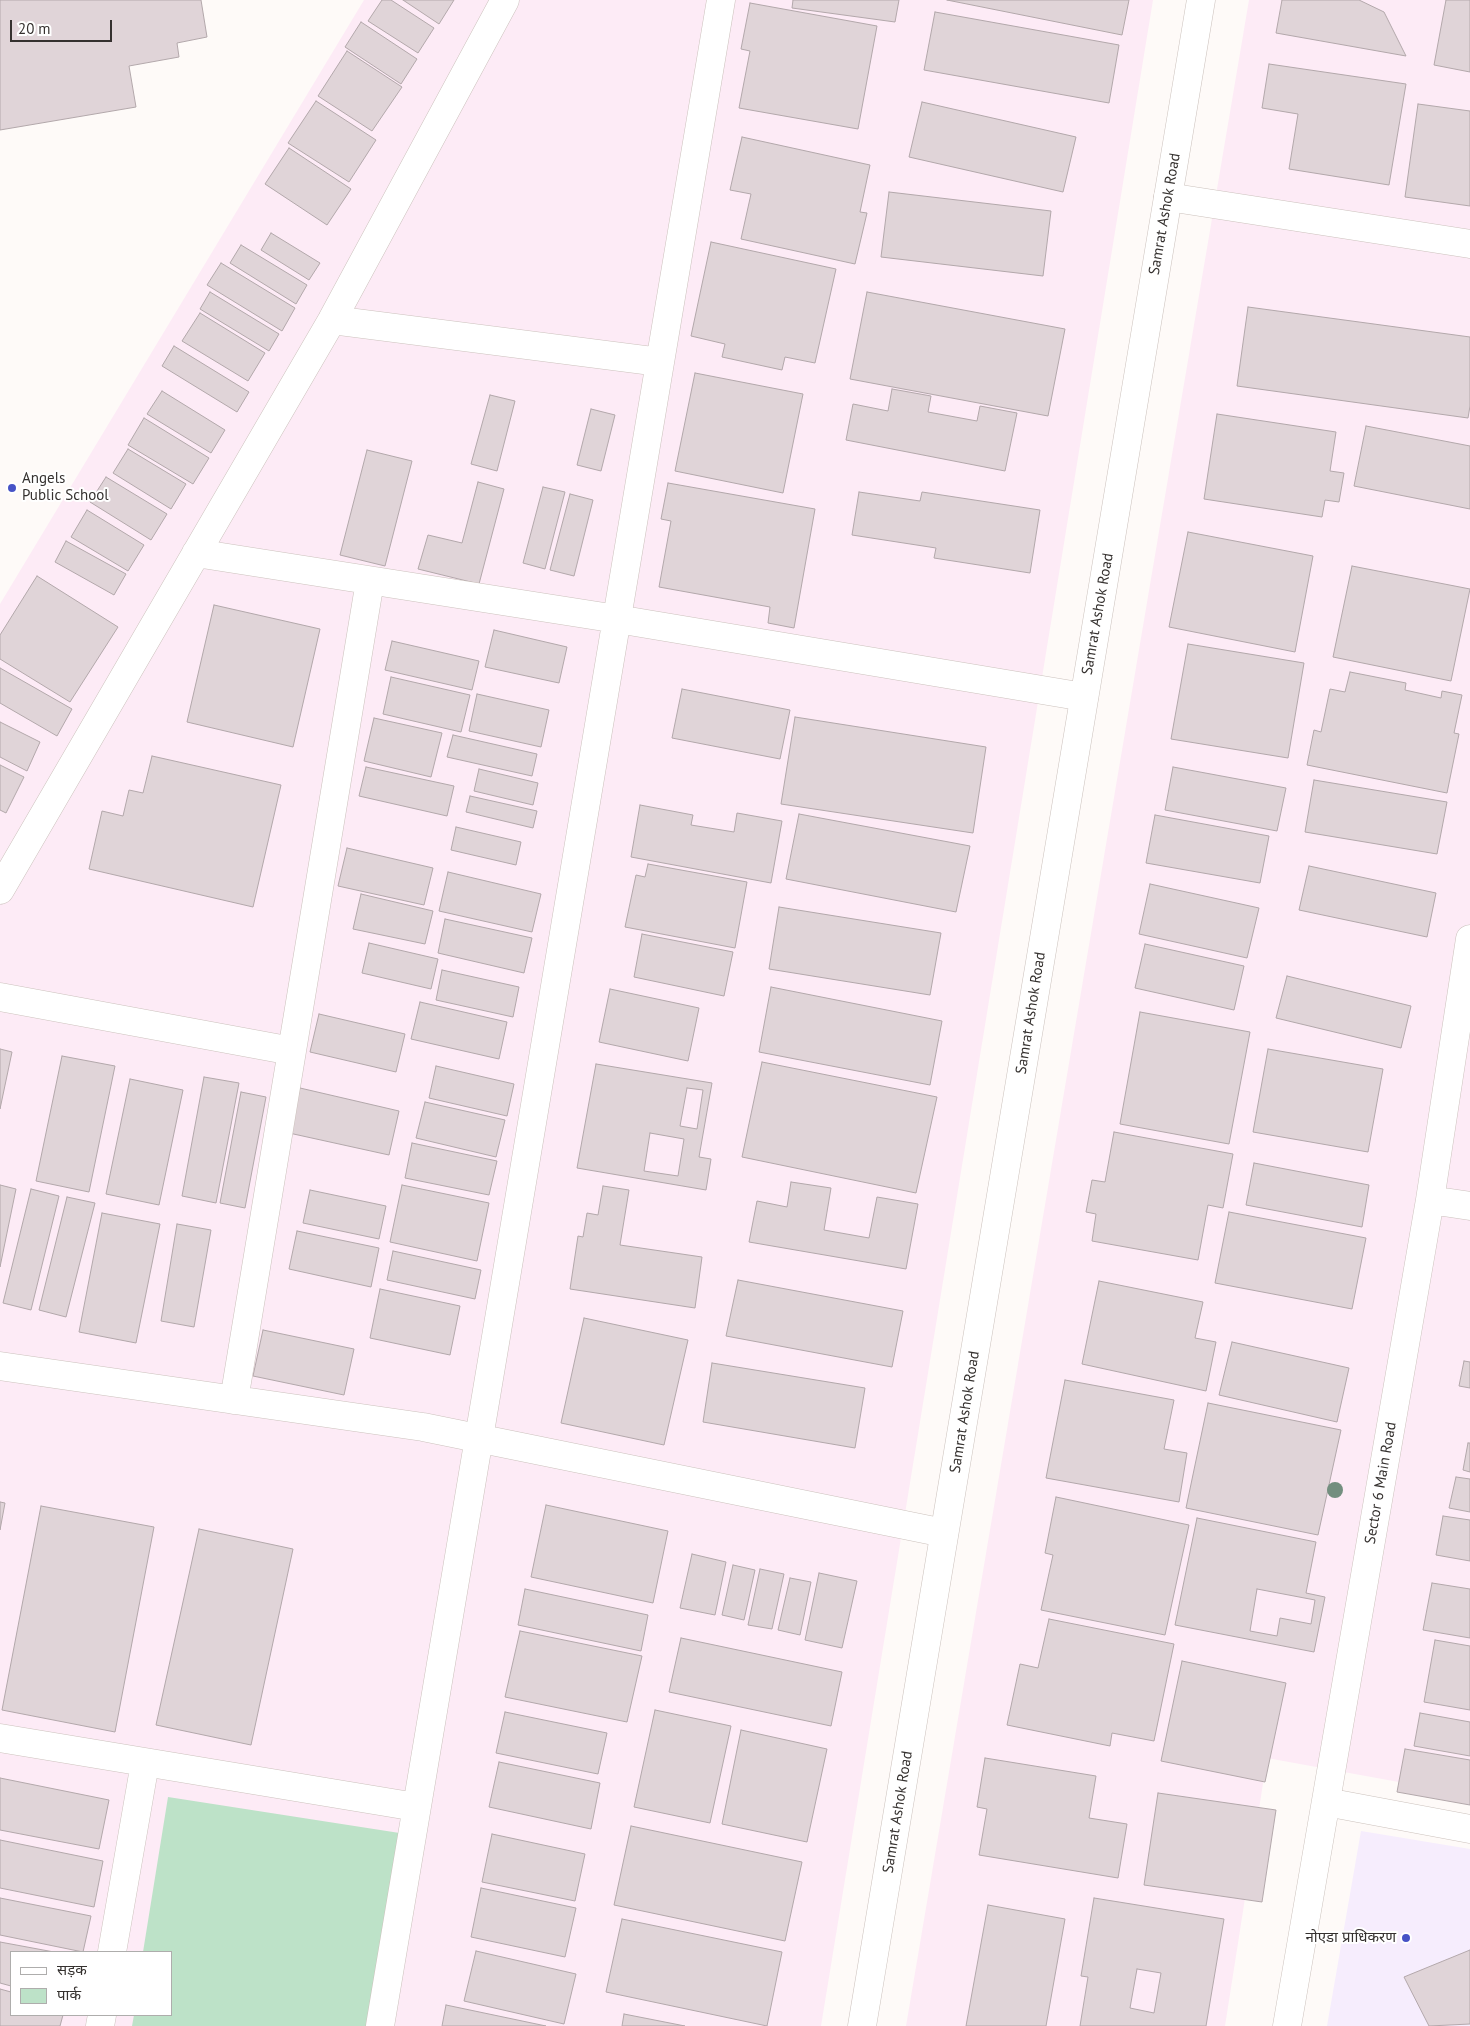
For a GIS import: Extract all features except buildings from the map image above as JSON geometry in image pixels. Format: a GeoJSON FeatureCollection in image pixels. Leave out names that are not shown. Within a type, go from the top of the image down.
{"type":"FeatureCollection","features":[{"type":"Feature","properties":{"kind":"street"},"geometry":{"type":"LineString","coordinates":[[0,890],[332,320],[505,0]]}},
{"type":"Feature","properties":{"kind":"street"},"geometry":{"type":"LineString","coordinates":[[380,2026],[721,0]]}},
{"type":"Feature","properties":{"kind":"street","name":"Samrat Ashok Road"},"geometry":{"type":"LineString","coordinates":[[862,2026],[1201,0]]}},
{"type":"Feature","properties":{"kind":"street"},"geometry":{"type":"LineString","coordinates":[[1168,197],[1470,244]]}},
{"type":"Feature","properties":{"kind":"street"},"geometry":{"type":"LineString","coordinates":[[332,320],[660,362]]}},
{"type":"Feature","properties":{"kind":"street"},"geometry":{"type":"LineString","coordinates":[[196,553],[616,618],[1084,696]]}},
{"type":"Feature","properties":{"kind":"street"},"geometry":{"type":"LineString","coordinates":[[234,1400],[370,581]]}},
{"type":"Feature","properties":{"kind":"street","name":"Sector 6 Main Road"},"geometry":{"type":"LineString","coordinates":[[1287,2026],[1430,1200],[1470,939]]}},
{"type":"Feature","properties":{"kind":"street"},"geometry":{"type":"LineString","coordinates":[[0,997],[292,1051]]}},
{"type":"Feature","properties":{"kind":"street"},"geometry":{"type":"LineString","coordinates":[[1430,1200],[1470,1206]]}},
{"type":"Feature","properties":{"kind":"street"},"geometry":{"type":"LineString","coordinates":[[0,1366],[423,1427],[944,1533]]}},
{"type":"Feature","properties":{"kind":"street"},"geometry":{"type":"LineString","coordinates":[[0,1738],[416,1807]]}},
{"type":"Feature","properties":{"kind":"street"},"geometry":{"type":"LineString","coordinates":[[112,1951],[145,1763]]}},
{"type":"Feature","properties":{"kind":"street"},"geometry":{"type":"LineString","coordinates":[[1326,1802],[1470,1829]]}},
{"type":"Feature","properties":{"kind":"shaded area"},"geometry":{"type":"Polygon","coordinates":[[[364,0],[1153,0],[821,2026],[0,2026],[0,604],[364,0]]]}},
{"type":"Feature","properties":{"kind":"shaded area"},"geometry":{"type":"Polygon","coordinates":[[[1249,0],[1470,0],[1470,1795],[1267,1758],[1225,2026],[906,2026],[1249,0]]]}},
{"type":"Feature","properties":{"kind":"shaded area","name":"नोएडा प्राधिकरण"},"geometry":{"type":"Polygon","coordinates":[[[1361,1831],[1470,1849],[1470,2026],[1327,2026],[1361,1831]]]}},
{"type":"Feature","properties":{"kind":"green space"},"geometry":{"type":"Polygon","coordinates":[[[168,1797],[406,1834],[376,2026],[132,2026],[134,2016],[172,2016],[172,1951],[143,1951],[168,1797]]]}},
{"type":"Feature","properties":{"kind":"place","name":"Angels Public School"},"geometry":{"type":"Point","coordinates":[12,488]}},
{"type":"Feature","properties":{"kind":"place","name":"नोएडा प्राधिकरण"},"geometry":{"type":"Point","coordinates":[1406,1938]}}]}
